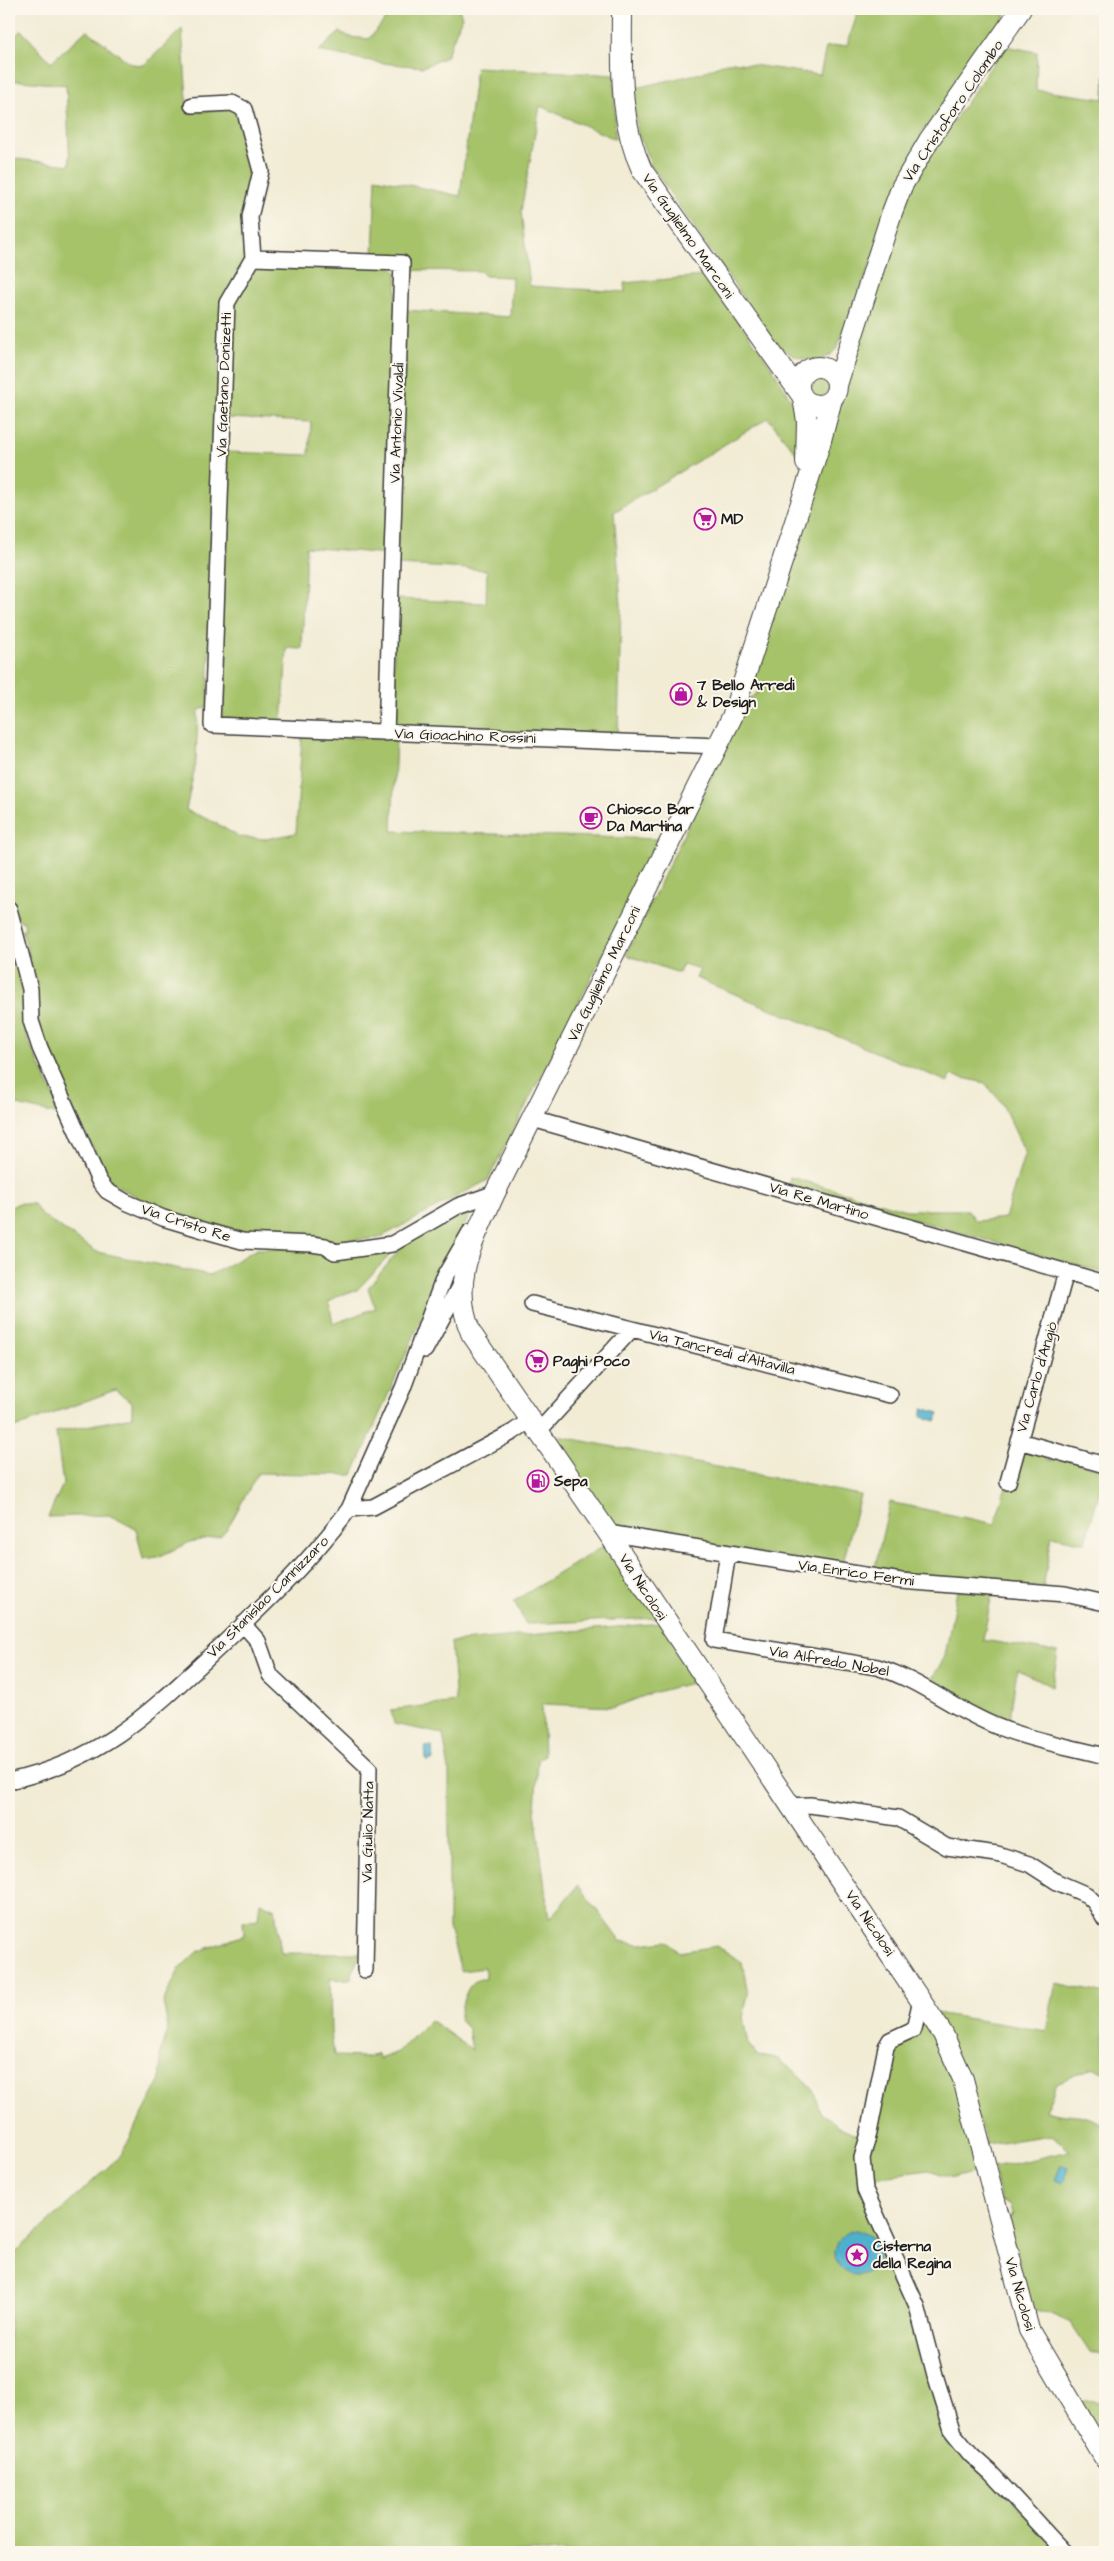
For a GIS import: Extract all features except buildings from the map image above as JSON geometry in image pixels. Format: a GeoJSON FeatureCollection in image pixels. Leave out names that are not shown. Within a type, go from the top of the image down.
{"type":"FeatureCollection","features":[{"type":"Feature","properties":{"kind":"main road","name":"Via Guglielmo Marconi"},"geometry":{"type":"LineString","coordinates":[[622,9],[623,98],[626,122],[634,154],[652,188],[761,337],[801,396]]}},
{"type":"Feature","properties":{"kind":"main road","name":"Via Cristoforo Colombo"},"geometry":{"type":"LineString","coordinates":[[862,302],[891,215],[914,164],[1021,9]]}},
{"type":"Feature","properties":{"kind":"main road"},"geometry":{"type":"LineString","coordinates":[[795,516],[808,444],[800,378],[804,373],[839,353],[862,302]]}},
{"type":"Feature","properties":{"kind":"main road"},"geometry":{"type":"LineString","coordinates":[[795,516],[820,444],[834,392],[850,348],[862,302]]}},
{"type":"Feature","properties":{"kind":"main road"},"geometry":{"type":"LineString","coordinates":[[761,337],[793,361],[817,367],[833,374],[834,392],[828,402],[816,405],[801,396]]}},
{"type":"Feature","properties":{"kind":"main road","name":"Via Guglielmo Marconi"},"geometry":{"type":"LineString","coordinates":[[534,1426],[471,1333],[464,1317],[462,1280],[472,1245],[495,1194],[732,717],[795,516]]}},
{"type":"Feature","properties":{"kind":"main road","name":"Via Nicolosi"},"geometry":{"type":"LineString","coordinates":[[534,1426],[608,1533],[789,1806],[921,2000],[954,2054],[963,2079],[1029,2330],[1105,2459]]}},
{"type":"Feature","properties":{"kind":"street"},"geometry":{"type":"LineString","coordinates":[[192,105],[232,103],[244,109],[261,171],[250,218],[253,258]]}},
{"type":"Feature","properties":{"kind":"street","name":"Via Gaetano Donizetti"},"geometry":{"type":"LineString","coordinates":[[212,725],[227,302],[253,258]]}},
{"type":"Feature","properties":{"kind":"street","name":"Via Antonio Vivaldi"},"geometry":{"type":"LineString","coordinates":[[253,258],[402,263],[386,733]]}},
{"type":"Feature","properties":{"kind":"street","name":"Via Gioachino Rossini"},"geometry":{"type":"LineString","coordinates":[[212,725],[718,746]]}},
{"type":"Feature","properties":{"kind":"street","name":"Via Cristo Re"},"geometry":{"type":"LineString","coordinates":[[9,909],[14,920],[30,989],[31,1021],[40,1048],[99,1182],[108,1191],[126,1202],[164,1218],[242,1241],[312,1244],[324,1246],[335,1252],[392,1244],[458,1206],[495,1194]]}},
{"type":"Feature","properties":{"kind":"street","name":"Via Re Martino"},"geometry":{"type":"LineString","coordinates":[[533,1119],[1105,1283]]}},
{"type":"Feature","properties":{"kind":"street"},"geometry":{"type":"LineString","coordinates":[[403,1388],[444,1277],[495,1194]]}},
{"type":"Feature","properties":{"kind":"street","name":"Via Carlo d'Angiò"},"geometry":{"type":"LineString","coordinates":[[1008,1482],[1066,1272]]}},
{"type":"Feature","properties":{"kind":"street"},"geometry":{"type":"LineString","coordinates":[[403,1388],[462,1280]]}},
{"type":"Feature","properties":{"kind":"street"},"geometry":{"type":"LineString","coordinates":[[532,1304],[632,1329]]}},
{"type":"Feature","properties":{"kind":"street","name":"Via Tancredi d'Altavilla"},"geometry":{"type":"LineString","coordinates":[[534,1426],[632,1329],[890,1395]]}},
{"type":"Feature","properties":{"kind":"street","name":"Via Stanislao Cannizzaro"},"geometry":{"type":"LineString","coordinates":[[9,1781],[70,1761],[118,1735],[146,1715],[243,1624],[324,1543],[349,1509],[403,1388]]}},
{"type":"Feature","properties":{"kind":"street"},"geometry":{"type":"LineString","coordinates":[[349,1509],[373,1507],[513,1432],[534,1426]]}},
{"type":"Feature","properties":{"kind":"street"},"geometry":{"type":"LineString","coordinates":[[1019,1441],[1105,1465]]}},
{"type":"Feature","properties":{"kind":"street","name":"Via Enrico Fermi"},"geometry":{"type":"LineString","coordinates":[[608,1533],[901,1581],[1065,1594],[1105,1603]]}},
{"type":"Feature","properties":{"kind":"street","name":"Via Alfredo Nobel"},"geometry":{"type":"LineString","coordinates":[[728,1553],[714,1640],[877,1667],[898,1674],[1001,1729],[1105,1756]]}},
{"type":"Feature","properties":{"kind":"street","name":"Via Giulio Natta"},"geometry":{"type":"LineString","coordinates":[[243,1624],[258,1641],[270,1675],[369,1768],[365,1970]]}},
{"type":"Feature","properties":{"kind":"street"},"geometry":{"type":"LineString","coordinates":[[789,1806],[810,1805],[898,1818],[947,1847],[997,1854],[1029,1864],[1057,1882],[1087,1895],[1095,1903],[1105,1920]]}},
{"type":"Feature","properties":{"kind":"street"},"geometry":{"type":"LineString","coordinates":[[921,2000],[914,2029],[890,2040],[886,2047],[869,2133],[862,2158],[862,2180],[874,2214],[917,2306],[953,2433],[971,2455],[990,2472],[1064,2552]]}},
{"type":"Feature","properties":{"kind":"green space"},"geometry":{"type":"Polygon","coordinates":[[[381,9],[459,9],[462,17],[446,57],[423,67],[381,63],[319,51],[340,32],[350,37],[369,39],[388,16],[381,9]]]}},
{"type":"Feature","properties":{"kind":"green space"},"geometry":{"type":"Polygon","coordinates":[[[859,9],[1010,9],[922,134],[837,348],[821,359],[804,359],[787,351],[772,339],[652,167],[638,134],[631,89],[701,73],[722,64],[733,62],[820,75],[826,47],[847,45],[859,9]]]}},
{"type":"Feature","properties":{"kind":"green space"},"geometry":{"type":"Polygon","coordinates":[[[182,29],[188,113],[230,109],[240,115],[256,172],[249,259],[220,304],[208,706],[198,711],[196,761],[186,810],[214,822],[239,837],[266,839],[296,833],[302,736],[396,739],[392,831],[662,839],[488,1180],[379,1238],[337,1242],[314,1237],[244,1238],[167,1213],[111,1183],[67,1097],[38,1027],[30,959],[22,930],[25,930],[24,922],[18,920],[9,896],[9,158],[70,165],[66,85],[9,80],[9,42],[21,30],[51,62],[87,30],[131,64],[144,65],[182,29]]]}},
{"type":"Feature","properties":{"kind":"green space"},"geometry":{"type":"Polygon","coordinates":[[[1005,46],[1037,52],[1036,90],[1104,99],[1105,75],[1105,1273],[789,1185],[790,1177],[906,1210],[968,1210],[976,1221],[1005,1218],[1025,1152],[1001,1102],[985,1083],[950,1075],[948,1082],[696,978],[700,969],[683,964],[679,973],[626,955],[735,727],[745,701],[756,694],[764,685],[753,679],[836,410],[908,193],[936,147],[1005,46]]]}},
{"type":"Feature","properties":{"kind":"green space"},"geometry":{"type":"Polygon","coordinates":[[[476,67],[615,75],[615,139],[540,106],[521,211],[530,286],[625,292],[624,283],[703,276],[767,360],[796,412],[799,429],[800,458],[768,418],[614,512],[621,605],[618,735],[391,730],[396,599],[486,603],[487,570],[397,565],[405,310],[510,317],[512,277],[485,276],[480,271],[406,270],[373,256],[376,178],[460,196],[476,67]]]}},
{"type":"Feature","properties":{"kind":"green space"},"geometry":{"type":"Polygon","coordinates":[[[263,261],[391,266],[397,272],[387,554],[306,547],[302,649],[287,648],[282,723],[221,718],[219,712],[226,452],[309,455],[311,422],[227,418],[233,298],[263,261]]]}},
{"type":"Feature","properties":{"kind":"green space"},"geometry":{"type":"Polygon","coordinates":[[[818,373],[827,376],[830,385],[827,394],[818,397],[809,394],[806,385],[809,376],[818,373]]]}},
{"type":"Feature","properties":{"kind":"green space"},"geometry":{"type":"Polygon","coordinates":[[[9,922],[24,991],[24,1022],[28,1040],[63,1116],[18,1105],[9,1105],[9,922]]]}},
{"type":"Feature","properties":{"kind":"green space"},"geometry":{"type":"Polygon","coordinates":[[[19,1203],[34,1204],[40,1214],[97,1252],[210,1275],[257,1249],[311,1247],[386,1248],[389,1256],[356,1291],[339,1295],[329,1302],[333,1324],[375,1308],[368,1288],[408,1239],[459,1211],[471,1212],[438,1281],[353,1475],[258,1473],[226,1531],[220,1536],[190,1542],[158,1557],[143,1559],[136,1529],[109,1515],[48,1517],[63,1484],[56,1432],[132,1417],[132,1402],[115,1390],[9,1430],[9,1208],[19,1203]]]}},
{"type":"Feature","properties":{"kind":"green space"},"geometry":{"type":"Polygon","coordinates":[[[548,1434],[860,1495],[842,1567],[615,1529],[548,1434]]]}},
{"type":"Feature","properties":{"kind":"green space"},"geometry":{"type":"Polygon","coordinates":[[[1023,1447],[1045,1453],[1046,1459],[1052,1461],[1055,1456],[1105,1471],[1085,1543],[1052,1536],[1043,1588],[874,1571],[890,1502],[995,1524],[1005,1489],[1011,1489],[1023,1447]]]}},
{"type":"Feature","properties":{"kind":"green space"},"geometry":{"type":"Polygon","coordinates":[[[608,1543],[658,1618],[526,1624],[514,1601],[608,1543]]]}},
{"type":"Feature","properties":{"kind":"green space"},"geometry":{"type":"Polygon","coordinates":[[[957,1590],[992,1594],[983,1640],[1058,1652],[1052,1687],[1017,1669],[1009,1726],[928,1686],[945,1656],[957,1590]]]}},
{"type":"Feature","properties":{"kind":"green space"},"geometry":{"type":"Polygon","coordinates":[[[661,1623],[699,1681],[652,1693],[615,1707],[542,1704],[544,1756],[538,1760],[535,1810],[549,1919],[578,1885],[620,1941],[640,1944],[666,1941],[679,1952],[717,1946],[742,1962],[748,1994],[743,2017],[748,2044],[758,2056],[778,2059],[799,2075],[814,2092],[820,2112],[837,2126],[863,2137],[858,2163],[908,2298],[948,2430],[1058,2552],[9,2552],[9,2254],[15,2253],[121,2155],[161,2079],[160,2053],[168,2027],[163,2002],[180,1968],[197,1952],[244,1935],[243,1921],[258,1919],[260,1902],[275,1909],[281,1953],[360,1953],[350,1980],[330,1979],[331,2032],[334,2056],[367,2057],[378,2054],[379,2059],[398,2052],[430,2020],[472,2050],[468,2029],[459,2019],[469,1987],[479,1980],[485,1979],[485,1968],[461,1971],[449,1928],[449,1770],[443,1734],[394,1724],[391,1710],[456,1702],[451,1642],[661,1623]]]}},
{"type":"Feature","properties":{"kind":"green space"},"geometry":{"type":"Polygon","coordinates":[[[1105,1883],[1105,1911],[1097,1892],[1105,1883]]]}},
{"type":"Feature","properties":{"kind":"green space"},"geometry":{"type":"Polygon","coordinates":[[[1056,1983],[1105,1994],[1105,2073],[1093,2067],[1057,2083],[1045,2111],[1086,2117],[1105,2124],[1105,2356],[1090,2352],[1071,2323],[1048,2313],[1030,2309],[1007,2224],[1013,2214],[1011,2207],[1001,2201],[993,2168],[1070,2151],[1052,2135],[987,2144],[935,2013],[1046,2031],[1056,1983]]]}},
{"type":"Feature","properties":{"kind":"green space"},"geometry":{"type":"Polygon","coordinates":[[[922,2011],[950,2058],[982,2170],[953,2178],[929,2170],[865,2178],[888,2050],[922,2011]]]}},
{"type":"Feature","properties":{"kind":"green space"},"geometry":{"type":"Polygon","coordinates":[[[1086,2401],[1105,2404],[1105,2448],[1079,2405],[1086,2401]]]}},
{"type":"Feature","properties":{"kind":"water"},"geometry":{"type":"Polygon","coordinates":[[[923,1408],[939,1413],[936,1421],[921,1417],[923,1408]]]}},
{"type":"Feature","properties":{"kind":"water"},"geometry":{"type":"Polygon","coordinates":[[[432,1746],[433,1760],[426,1761],[425,1747],[432,1746]]]}},
{"type":"Feature","properties":{"kind":"water"},"geometry":{"type":"Polygon","coordinates":[[[1061,2165],[1068,2168],[1063,2183],[1055,2180],[1061,2165]]]}},
{"type":"Feature","properties":{"kind":"water","name":"Cisterna della Regina"},"geometry":{"type":"Polygon","coordinates":[[[861,2231],[873,2237],[878,2245],[878,2261],[873,2269],[865,2274],[853,2275],[841,2269],[836,2261],[835,2249],[841,2237],[849,2232],[861,2231]]]}},
{"type":"Feature","properties":{"kind":"place","name":"MD"},"geometry":{"type":"Point","coordinates":[705,519]}},
{"type":"Feature","properties":{"kind":"place","name":"7 Bello Arredi & Design"},"geometry":{"type":"Point","coordinates":[681,694]}},
{"type":"Feature","properties":{"kind":"place","name":"Chiosco Bar Da Martina"},"geometry":{"type":"Point","coordinates":[591,818]}},
{"type":"Feature","properties":{"kind":"place","name":"Paghi Poco"},"geometry":{"type":"Point","coordinates":[537,1361]}},
{"type":"Feature","properties":{"kind":"place","name":"Sepa"},"geometry":{"type":"Point","coordinates":[538,1481]}},
{"type":"Feature","properties":{"kind":"place","name":"Cisterna della Regina"},"geometry":{"type":"Point","coordinates":[857,2255]}}]}
